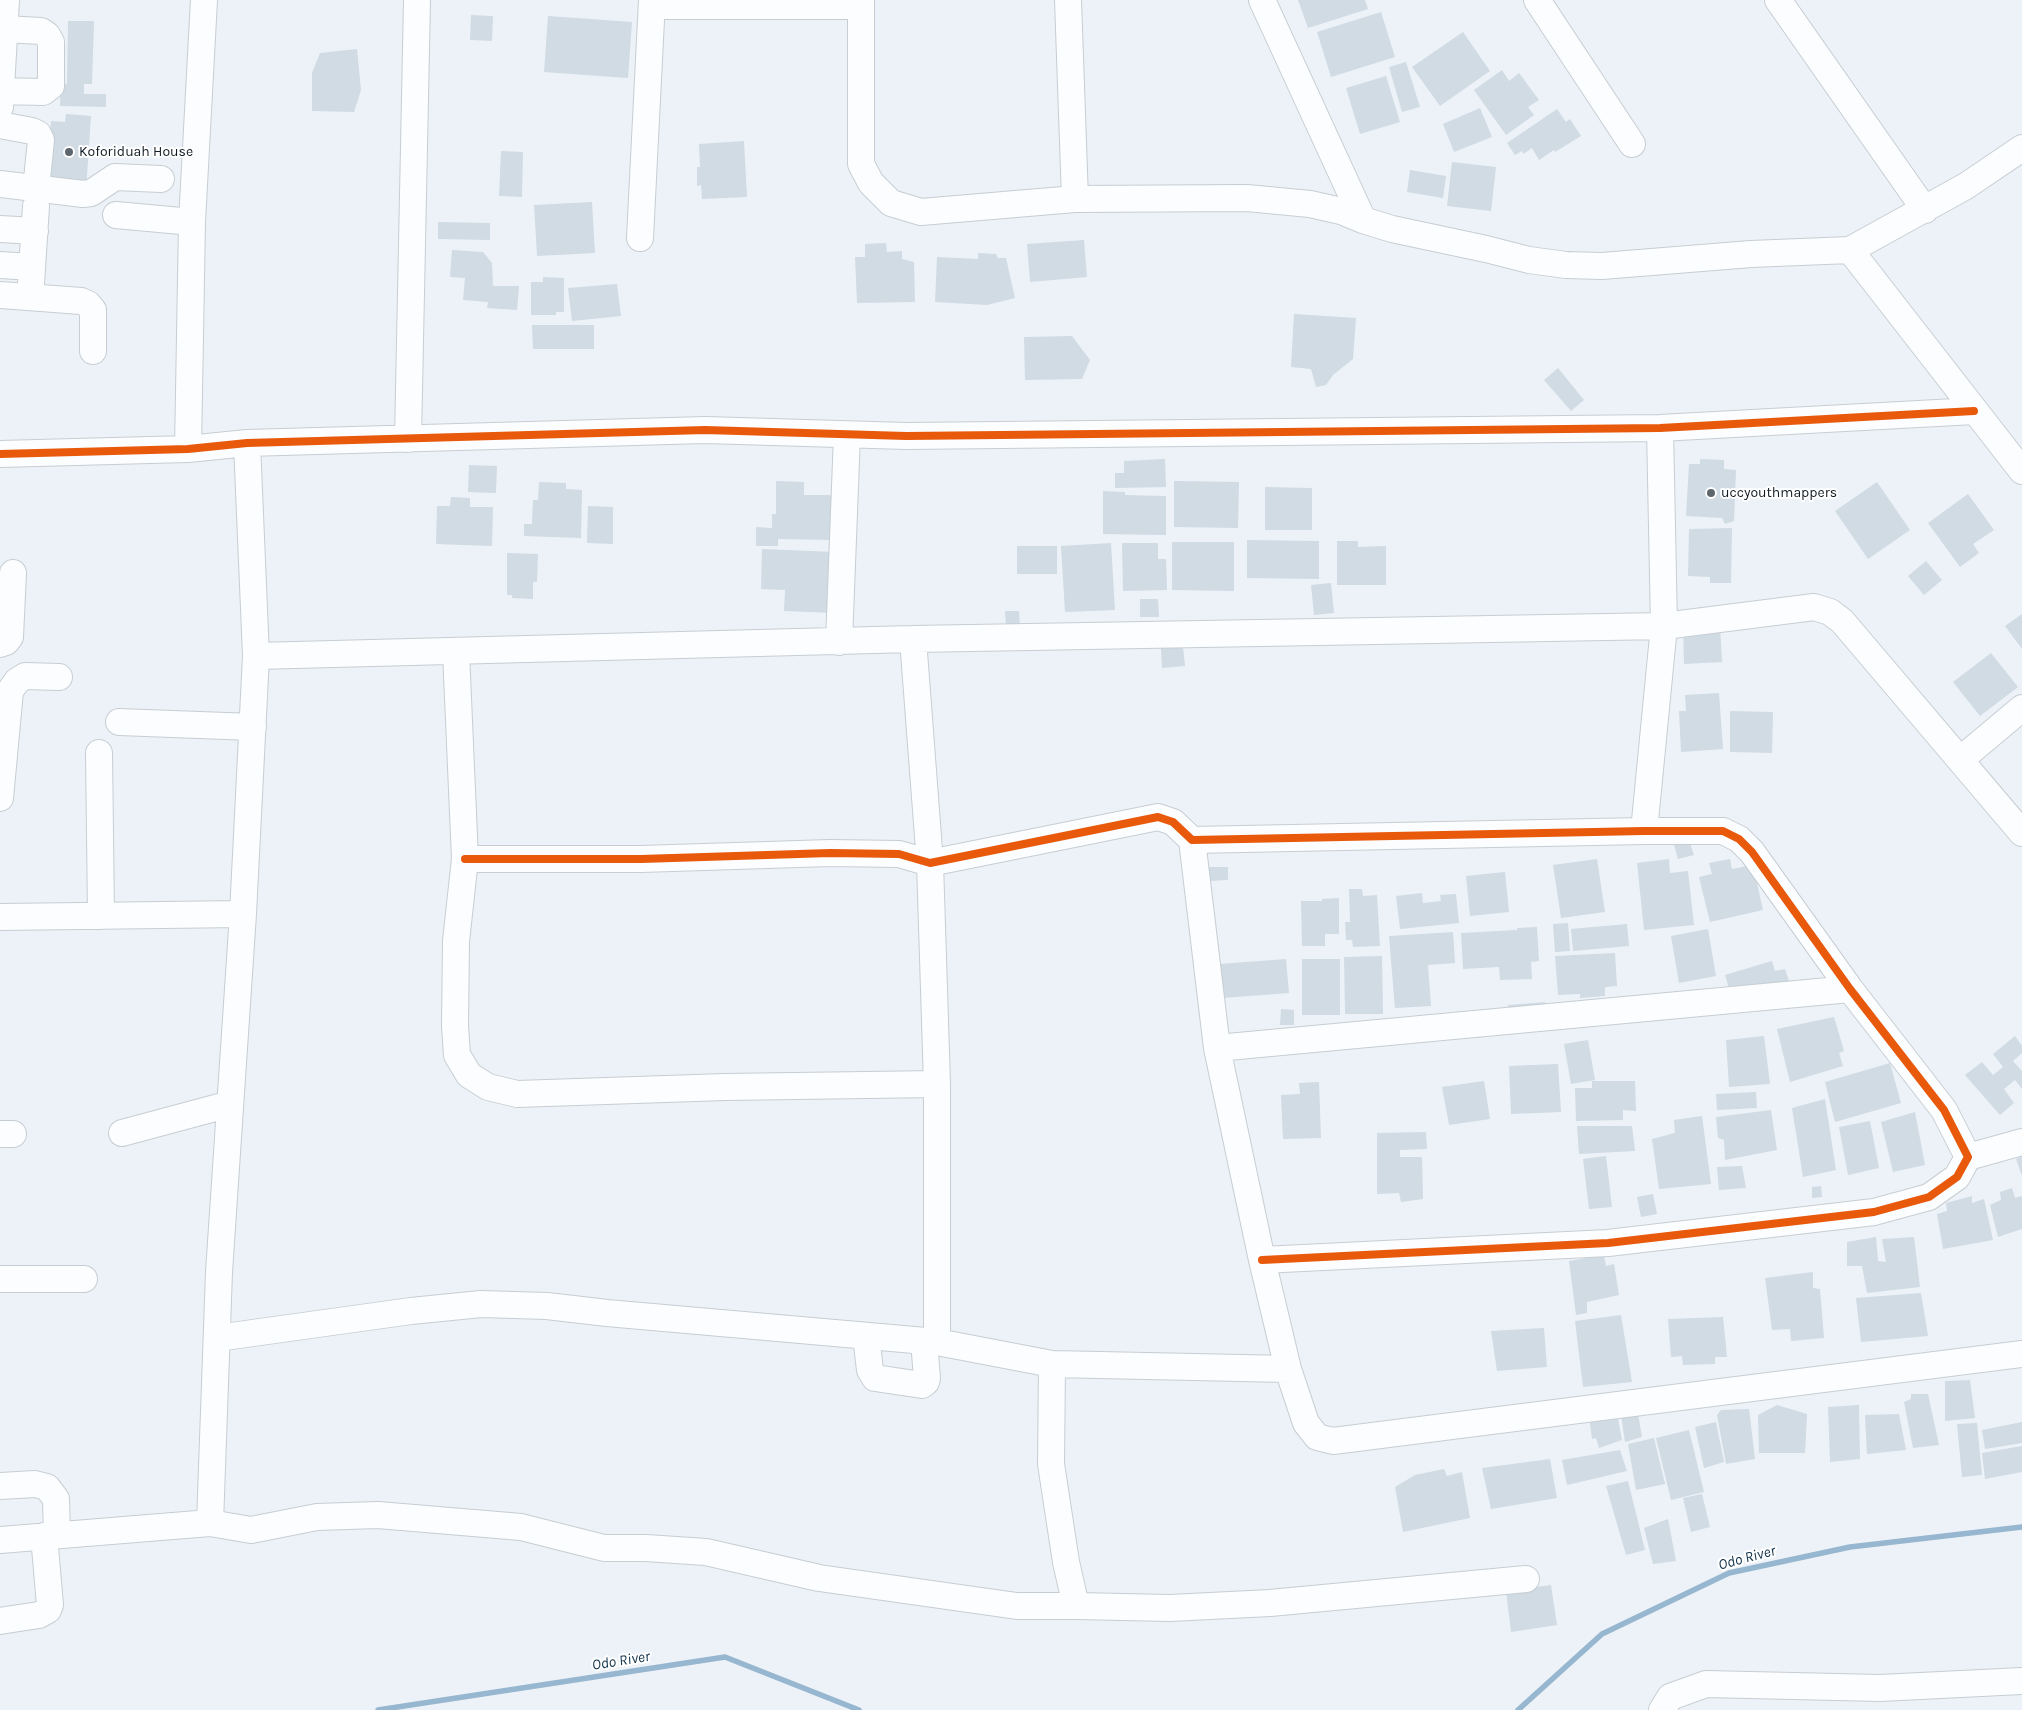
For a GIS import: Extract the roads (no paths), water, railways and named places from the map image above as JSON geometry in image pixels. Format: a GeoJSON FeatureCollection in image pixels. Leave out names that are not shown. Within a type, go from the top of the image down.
{"type":"FeatureCollection","features":[{"type":"Feature","properties":{"kind":"street"},"geometry":{"type":"LineString","coordinates":[[5,29],[41,31],[47,35],[51,42],[51,86],[48,90],[1,99],[6,0]]}},
{"type":"Feature","properties":{"kind":"street"},"geometry":{"type":"LineString","coordinates":[[188,449],[192,222],[204,0]]}},
{"type":"Feature","properties":{"kind":"street"},"geometry":{"type":"LineString","coordinates":[[408,439],[417,0]]}},
{"type":"Feature","properties":{"kind":"street"},"geometry":{"type":"LineString","coordinates":[[1068,0],[1075,199]]}},
{"type":"Feature","properties":{"kind":"street"},"geometry":{"type":"LineString","coordinates":[[1262,0],[1364,220]]}},
{"type":"Feature","properties":{"kind":"street"},"geometry":{"type":"LineString","coordinates":[[1537,0],[1632,144]]}},
{"type":"Feature","properties":{"kind":"street"},"geometry":{"type":"LineString","coordinates":[[1778,0],[1925,210]]}},
{"type":"Feature","properties":{"kind":"street"},"geometry":{"type":"LineString","coordinates":[[640,238],[652,3],[861,3],[862,164],[871,182],[891,203],[921,212],[1075,199],[1247,198],[1310,204],[1341,211],[1364,220],[1529,260],[1566,265],[1602,266],[1751,254],[1850,250],[1966,186],[2022,148]]}},
{"type":"Feature","properties":{"kind":"street"},"geometry":{"type":"LineString","coordinates":[[0,125],[32,131],[38,134],[41,140],[32,276],[0,265]]}},
{"type":"Feature","properties":{"kind":"street"},"geometry":{"type":"LineString","coordinates":[[0,229],[36,208],[91,193],[115,177],[161,179]]}},
{"type":"Feature","properties":{"kind":"street"},"geometry":{"type":"LineString","coordinates":[[0,184],[36,208]]}},
{"type":"Feature","properties":{"kind":"street"},"geometry":{"type":"LineString","coordinates":[[0,201],[36,208],[66,209]]}},
{"type":"Feature","properties":{"kind":"street"},"geometry":{"type":"LineString","coordinates":[[116,215],[192,222]]}},
{"type":"Feature","properties":{"kind":"street"},"geometry":{"type":"LineString","coordinates":[[1850,250],[1974,411],[2017,454]]}},
{"type":"Feature","properties":{"kind":"street"},"geometry":{"type":"LineString","coordinates":[[0,295],[81,300],[88,304],[93,310],[93,351]]}},
{"type":"Feature","properties":{"kind":"street"},"geometry":{"type":"LineString","coordinates":[[0,454],[188,449],[247,443],[705,430],[847,435],[1660,428],[1974,411]]}},
{"type":"Feature","properties":{"kind":"street"},"geometry":{"type":"LineString","coordinates":[[1644,831],[1664,626],[1660,428]]}},
{"type":"Feature","properties":{"kind":"street"},"geometry":{"type":"LineString","coordinates":[[840,642],[847,435]]}},
{"type":"Feature","properties":{"kind":"street"},"geometry":{"type":"LineString","coordinates":[[210,1522],[219,1272],[243,914],[256,656],[247,443]]}},
{"type":"Feature","properties":{"kind":"street"},"geometry":{"type":"LineString","coordinates":[[0,644],[6,642],[10,637],[6,604],[13,573]]}},
{"type":"Feature","properties":{"kind":"street"},"geometry":{"type":"LineString","coordinates":[[256,656],[913,639],[1664,626],[1814,607],[1830,612],[1842,621],[2022,833]]}},
{"type":"Feature","properties":{"kind":"street"},"geometry":{"type":"LineString","coordinates":[[866,1336],[870,1370],[875,1378],[922,1385],[926,1382],[930,1341],[937,1084],[930,863],[913,639]]}},
{"type":"Feature","properties":{"kind":"street"},"geometry":{"type":"LineString","coordinates":[[456,652],[465,858],[456,941],[455,1026],[457,1055],[469,1075],[488,1087],[517,1094],[725,1087],[937,1084]]}},
{"type":"Feature","properties":{"kind":"street"},"geometry":{"type":"LineString","coordinates":[[1,785],[10,691],[17,681],[25,676],[59,677]]}},
{"type":"Feature","properties":{"kind":"street"},"geometry":{"type":"LineString","coordinates":[[1960,760],[2022,708]]}},
{"type":"Feature","properties":{"kind":"street"},"geometry":{"type":"LineString","coordinates":[[119,722],[252,727]]}},
{"type":"Feature","properties":{"kind":"street"},"geometry":{"type":"LineString","coordinates":[[99,753],[101,916]]}},
{"type":"Feature","properties":{"kind":"street"},"geometry":{"type":"LineString","coordinates":[[465,858],[641,859],[830,853],[899,854],[930,863],[1158,817],[1173,822],[1192,840],[1217,1048],[1262,1260],[1288,1370],[1306,1423],[1317,1436],[1333,1441],[2022,1354]]}},
{"type":"Feature","properties":{"kind":"street"},"geometry":{"type":"LineString","coordinates":[[1192,840],[1722,831],[1739,839],[1752,852],[1850,989],[1944,1110],[1968,1157]]}},
{"type":"Feature","properties":{"kind":"street"},"geometry":{"type":"LineString","coordinates":[[0,917],[243,914]]}},
{"type":"Feature","properties":{"kind":"street"},"geometry":{"type":"LineString","coordinates":[[1217,1048],[1850,989]]}},
{"type":"Feature","properties":{"kind":"street"},"geometry":{"type":"LineString","coordinates":[[122,1133],[230,1104]]}},
{"type":"Feature","properties":{"kind":"street"},"geometry":{"type":"LineString","coordinates":[[1262,1260],[1608,1243],[1874,1212],[1929,1197],[1957,1177],[1968,1157],[2022,1142]]}},
{"type":"Feature","properties":{"kind":"street"},"geometry":{"type":"LineString","coordinates":[[0,1279],[84,1279]]}},
{"type":"Feature","properties":{"kind":"street"},"geometry":{"type":"LineString","coordinates":[[217,1338],[411,1311],[481,1304],[547,1306],[607,1313],[930,1341],[1052,1364],[1288,1370]]}},
{"type":"Feature","properties":{"kind":"street"},"geometry":{"type":"LineString","coordinates":[[1052,1364],[1051,1464],[1066,1562],[1076,1606]]}},
{"type":"Feature","properties":{"kind":"street"},"geometry":{"type":"LineString","coordinates":[[0,1486],[35,1484],[48,1487],[56,1499],[51,1536],[50,1605],[48,1610],[39,1615],[0,1620]]}},
{"type":"Feature","properties":{"kind":"street"},"geometry":{"type":"LineString","coordinates":[[0,1540],[210,1522],[251,1530],[317,1518],[378,1515],[521,1527],[604,1548],[646,1548],[706,1552],[818,1578],[1017,1606],[1170,1608],[1270,1603],[1526,1579]]}},
{"type":"Feature","properties":{"kind":"street"},"geometry":{"type":"LineString","coordinates":[[1662,1710],[1670,1696],[1706,1684],[1880,1688],[2022,1680]]}},
{"type":"Feature","properties":{"kind":"waterway","name":"Odo River"},"geometry":{"type":"LineString","coordinates":[[1518,1710],[1602,1634],[1729,1573],[1850,1547],[2022,1527]]}},
{"type":"Feature","properties":{"kind":"waterway","name":"Odo River"},"geometry":{"type":"LineString","coordinates":[[378,1710],[725,1657],[859,1710]]}},
{"type":"Feature","properties":{"kind":"place","name":"Koforiduah House"},"geometry":{"type":"Point","coordinates":[69,152]}},
{"type":"Feature","properties":{"kind":"place","name":"uccyouthmappers"},"geometry":{"type":"Point","coordinates":[1711,493]}}]}
